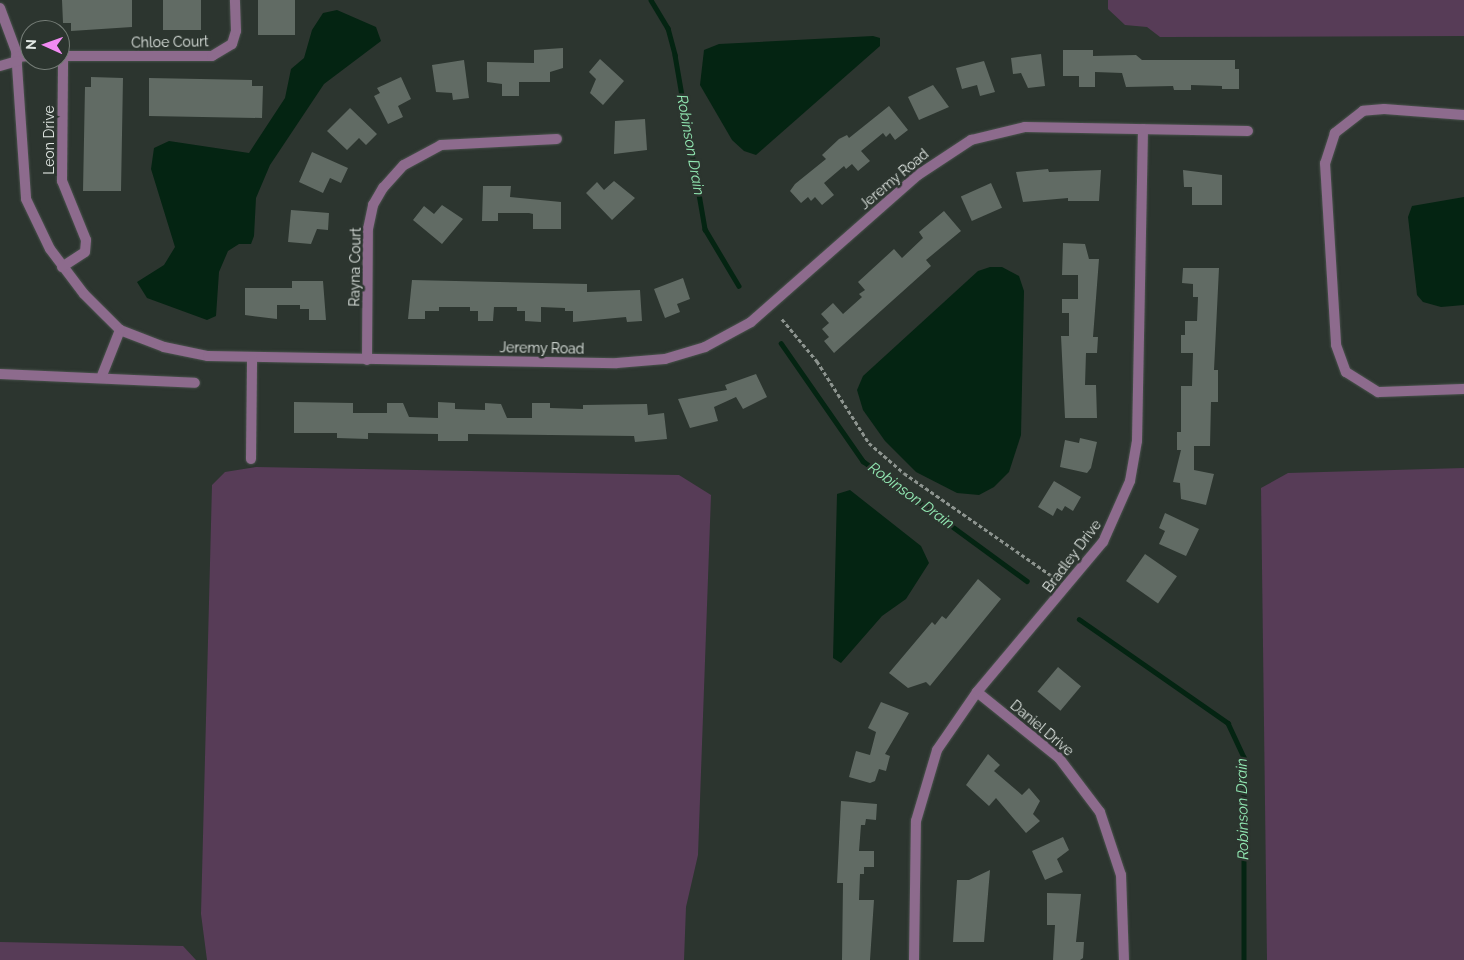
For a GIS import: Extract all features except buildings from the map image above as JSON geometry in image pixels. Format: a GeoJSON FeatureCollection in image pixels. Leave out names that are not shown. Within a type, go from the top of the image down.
{"type":"FeatureCollection","features":[{"type":"Feature","properties":{"kind":"street","name":"Chloe Court"},"geometry":{"type":"LineString","coordinates":[[70,56],[212,56],[232,44],[236,31],[236,0]]}},
{"type":"Feature","properties":{"kind":"street","name":"Jeremy Road"},"geometry":{"type":"LineString","coordinates":[[0,8],[17,59],[26,198],[62,267],[120,330],[188,354],[252,359],[617,363],[680,356],[751,322],[918,175],[971,140],[1025,127],[1248,131]]}},
{"type":"Feature","properties":{"kind":"street"},"geometry":{"type":"LineString","coordinates":[[0,66],[20,58]]}},
{"type":"Feature","properties":{"kind":"street","name":"Leon Drive"},"geometry":{"type":"LineString","coordinates":[[62,70],[62,181],[86,240],[85,252],[62,267]]}},
{"type":"Feature","properties":{"kind":"street"},"geometry":{"type":"LineString","coordinates":[[1464,115],[1372,109],[1341,126],[1331,140],[1325,163],[1333,254],[1336,345],[1341,362],[1352,379],[1387,393],[1464,389]]}},
{"type":"Feature","properties":{"kind":"street","name":"Bradley Drive"},"geometry":{"type":"LineString","coordinates":[[914,960],[919,802],[937,750],[977,692],[1103,542],[1130,481],[1138,441],[1142,129]]}},
{"type":"Feature","properties":{"kind":"street","name":"Rayna Court"},"geometry":{"type":"LineString","coordinates":[[367,360],[368,229],[372,205],[383,188],[404,165],[441,145],[557,139]]}},
{"type":"Feature","properties":{"kind":"street"},"geometry":{"type":"LineString","coordinates":[[101,378],[120,330]]}},
{"type":"Feature","properties":{"kind":"street"},"geometry":{"type":"LineString","coordinates":[[251,459],[252,359]]}},
{"type":"Feature","properties":{"kind":"street"},"geometry":{"type":"LineString","coordinates":[[0,374],[195,383]]}},
{"type":"Feature","properties":{"kind":"street","name":"Daniel Drive"},"geometry":{"type":"LineString","coordinates":[[977,692],[1059,758],[1100,812],[1121,875],[1124,960]]}},
{"type":"Feature","properties":{"kind":"path"},"geometry":{"type":"LineString","coordinates":[[782,319],[817,361],[869,443],[904,473],[1052,576]]}},
{"type":"Feature","properties":{"kind":"shaded area"},"geometry":{"type":"Polygon","coordinates":[[[1108,0],[1464,0],[1464,36],[1160,37],[1147,27],[1125,25],[1108,9],[1108,0]]]}},
{"type":"Feature","properties":{"kind":"shaded area"},"geometry":{"type":"Polygon","coordinates":[[[337,10],[376,27],[381,41],[324,84],[270,165],[256,198],[254,236],[251,244],[239,244],[228,251],[219,272],[216,316],[207,320],[147,298],[137,282],[164,265],[175,247],[151,169],[154,148],[169,141],[249,153],[285,98],[291,69],[304,58],[312,30],[323,13],[337,10]]]}},
{"type":"Feature","properties":{"kind":"shaded area"},"geometry":{"type":"Polygon","coordinates":[[[873,36],[880,38],[880,46],[756,155],[744,151],[732,140],[700,85],[704,50],[719,44],[873,36]]]}},
{"type":"Feature","properties":{"kind":"shaded area"},"geometry":{"type":"Polygon","coordinates":[[[1464,197],[1464,305],[1441,307],[1423,302],[1417,295],[1408,217],[1412,206],[1464,197]]]}},
{"type":"Feature","properties":{"kind":"shaded area"},"geometry":{"type":"Polygon","coordinates":[[[990,267],[1002,267],[1019,276],[1024,291],[1021,435],[1009,472],[994,487],[979,495],[957,493],[916,472],[885,441],[863,410],[857,390],[863,376],[978,271],[990,267]]]}},
{"type":"Feature","properties":{"kind":"shaded area"},"geometry":{"type":"Polygon","coordinates":[[[256,467],[679,475],[711,495],[698,855],[686,907],[684,960],[207,960],[201,914],[212,485],[225,472],[256,467]]]}},
{"type":"Feature","properties":{"kind":"shaded area"},"geometry":{"type":"Polygon","coordinates":[[[1464,468],[1464,960],[1267,960],[1261,488],[1288,473],[1464,468]]]}},
{"type":"Feature","properties":{"kind":"shaded area"},"geometry":{"type":"Polygon","coordinates":[[[850,490],[921,546],[929,563],[906,599],[882,616],[841,663],[833,658],[837,494],[850,490]]]}},
{"type":"Feature","properties":{"kind":"shaded area"},"geometry":{"type":"Polygon","coordinates":[[[0,942],[183,946],[196,960],[0,960],[0,942]]]}},
{"type":"Feature","properties":{"kind":"waterway","name":"Robinson Drain"},"geometry":{"type":"LineString","coordinates":[[651,0],[668,28],[675,55],[705,229],[739,286]]}},
{"type":"Feature","properties":{"kind":"waterway","name":"Robinson Drain"},"geometry":{"type":"LineString","coordinates":[[781,343],[863,461],[1027,581]]}},
{"type":"Feature","properties":{"kind":"waterway","name":"Robinson Drain"},"geometry":{"type":"LineString","coordinates":[[1079,619],[1228,723],[1244,757],[1244,960]]}}]}
